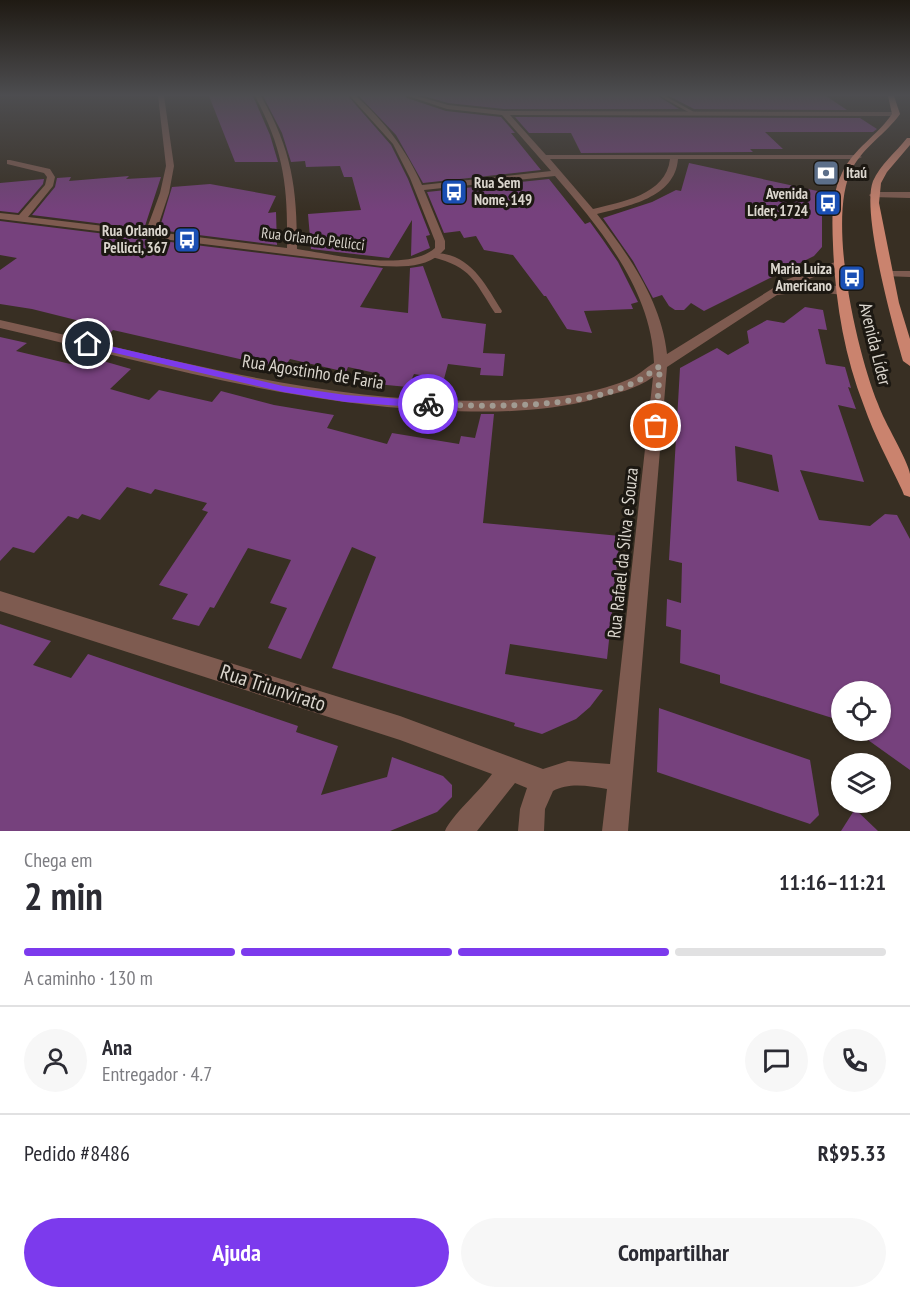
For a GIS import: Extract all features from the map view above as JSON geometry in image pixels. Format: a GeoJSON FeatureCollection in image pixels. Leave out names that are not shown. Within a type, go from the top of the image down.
{"type":"FeatureCollection","features":[{"type":"Feature","properties":{"kind":"main road","name":"Avenida Líder"},"geometry":{"type":"LineString","coordinates":[[880,135],[849,167],[841,187],[838,264],[844,314],[870,404],[910,490]]}},
{"type":"Feature","properties":{"kind":"main road"},"geometry":{"type":"LineString","coordinates":[[874,195],[883,171],[910,140]]}},
{"type":"Feature","properties":{"kind":"main road","name":"Avenida Líder"},"geometry":{"type":"LineString","coordinates":[[874,195],[892,303],[910,361]]}},
{"type":"Feature","properties":{"kind":"street"},"geometry":{"type":"LineString","coordinates":[[150,235],[166,191],[170,168],[167,135]]}},
{"type":"Feature","properties":{"kind":"street"},"geometry":{"type":"LineString","coordinates":[[278,135],[289,168],[293,210],[292,250]]}},
{"type":"Feature","properties":{"kind":"street"},"geometry":{"type":"LineString","coordinates":[[391,135],[398,145],[440,242],[440,249],[435,255]]}},
{"type":"Feature","properties":{"kind":"street","name":"Rua Rafael da Silva e Souza"},"geometry":{"type":"LineString","coordinates":[[523,135],[619,251],[637,281],[652,316],[658,340],[660,366],[618,778],[615,831]]}},
{"type":"Feature","properties":{"kind":"street"},"geometry":{"type":"LineString","coordinates":[[589,213],[636,199],[659,188],[671,176],[675,165],[674,156]]}},
{"type":"Feature","properties":{"kind":"street"},"geometry":{"type":"LineString","coordinates":[[543,157],[858,157]]}},
{"type":"Feature","properties":{"kind":"street"},"geometry":{"type":"LineString","coordinates":[[10,162],[46,171],[51,177],[49,186],[21,218]]}},
{"type":"Feature","properties":{"kind":"street"},"geometry":{"type":"LineString","coordinates":[[417,188],[556,173]]}},
{"type":"Feature","properties":{"kind":"street"},"geometry":{"type":"LineString","coordinates":[[874,195],[910,195]]}},
{"type":"Feature","properties":{"kind":"street","name":"Rua Orlando Pellicci"},"geometry":{"type":"LineString","coordinates":[[0,216],[395,264],[425,260],[435,255]]}},
{"type":"Feature","properties":{"kind":"street","name":"Rua Agostinho de Faria"},"geometry":{"type":"LineString","coordinates":[[0,324],[283,389],[393,402],[473,407],[566,401],[633,384],[687,346],[792,281],[808,273],[838,264]]}},
{"type":"Feature","properties":{"kind":"street"},"geometry":{"type":"LineString","coordinates":[[888,274],[910,274]]}},
{"type":"Feature","properties":{"kind":"street","name":"Rua Agostinho de Faria"},"geometry":{"type":"LineString","coordinates":[[776,292],[810,288],[843,291]]}},
{"type":"Feature","properties":{"kind":"street","name":"Rua Triunvirato"},"geometry":{"type":"LineString","coordinates":[[0,601],[400,728],[544,782]]}},
{"type":"Feature","properties":{"kind":"street"},"geometry":{"type":"LineString","coordinates":[[458,831],[468,823],[496,790],[510,769]]}},
{"type":"Feature","properties":{"kind":"street"},"geometry":{"type":"LineString","coordinates":[[531,831],[531,815],[544,782],[558,774],[573,772],[618,778]]}},
{"type":"Feature","properties":{"kind":"lane"},"geometry":{"type":"LineString","coordinates":[[435,255],[455,259],[472,270],[498,311]]}},
{"type":"Feature","properties":{"kind":"building"},"geometry":{"type":"Polygon","coordinates":[[[224,135],[270,135],[278,162],[235,162],[224,135]]]}},
{"type":"Feature","properties":{"kind":"building"},"geometry":{"type":"Polygon","coordinates":[[[283,135],[382,135],[391,145],[408,179],[430,235],[426,236],[430,248],[411,256],[412,220],[389,258],[311,249],[308,214],[361,210],[352,177],[344,177],[340,166],[306,167],[305,161],[291,162],[283,135]]]}},
{"type":"Feature","properties":{"kind":"building"},"geometry":{"type":"Polygon","coordinates":[[[396,135],[512,135],[541,170],[423,183],[396,135]]]}},
{"type":"Feature","properties":{"kind":"building"},"geometry":{"type":"Polygon","coordinates":[[[572,135],[768,135],[783,149],[750,149],[753,152],[581,153],[572,135]]]}},
{"type":"Feature","properties":{"kind":"building"},"geometry":{"type":"Polygon","coordinates":[[[689,163],[822,192],[822,247],[814,256],[704,311],[691,303],[684,310],[675,310],[669,306],[662,295],[653,298],[633,261],[603,218],[652,202],[676,190],[681,191],[689,163]]]}},
{"type":"Feature","properties":{"kind":"building"},"geometry":{"type":"Polygon","coordinates":[[[129,176],[126,179],[161,177],[144,229],[32,215],[55,187],[57,178],[71,177],[69,181],[129,176]]]}},
{"type":"Feature","properties":{"kind":"building"},"geometry":{"type":"Polygon","coordinates":[[[44,179],[43,184],[18,213],[0,211],[0,183],[44,179]]]}},
{"type":"Feature","properties":{"kind":"building"},"geometry":{"type":"Polygon","coordinates":[[[549,179],[585,224],[590,222],[618,262],[638,302],[631,304],[633,309],[584,311],[592,333],[567,329],[546,296],[513,255],[484,250],[476,236],[464,238],[460,231],[444,233],[427,192],[549,179]]]}},
{"type":"Feature","properties":{"kind":"building"},"geometry":{"type":"Polygon","coordinates":[[[210,184],[276,196],[268,213],[276,212],[277,245],[159,230],[172,187],[210,184]]]}},
{"type":"Feature","properties":{"kind":"building"},"geometry":{"type":"Polygon","coordinates":[[[0,221],[383,268],[360,307],[408,313],[410,268],[423,266],[442,318],[486,324],[483,353],[505,354],[503,376],[480,375],[481,368],[448,364],[444,379],[414,374],[408,387],[376,384],[380,374],[348,367],[346,372],[290,359],[283,369],[113,330],[110,333],[87,328],[92,324],[32,309],[0,304],[0,270],[17,258],[0,255],[0,221]]]}},
{"type":"Feature","properties":{"kind":"building"},"geometry":{"type":"Polygon","coordinates":[[[805,307],[823,310],[827,330],[818,329],[826,364],[845,367],[851,388],[848,387],[856,409],[838,405],[864,482],[800,470],[819,520],[870,526],[885,514],[897,515],[910,539],[910,770],[891,756],[891,753],[886,753],[869,741],[891,741],[891,681],[831,681],[831,718],[720,683],[720,675],[680,663],[681,630],[666,626],[667,599],[681,603],[682,563],[669,560],[680,368],[717,348],[728,355],[749,343],[747,331],[767,320],[784,323],[805,307]],[[735,446],[737,481],[779,492],[772,455],[735,446]]]}},
{"type":"Feature","properties":{"kind":"building"},"geometry":{"type":"Polygon","coordinates":[[[0,337],[27,343],[16,351],[87,368],[96,359],[131,369],[110,389],[149,400],[159,390],[212,402],[221,391],[274,405],[334,415],[327,428],[387,444],[392,433],[459,444],[461,436],[475,438],[481,414],[494,414],[483,523],[620,536],[607,659],[510,644],[505,674],[603,690],[590,707],[576,719],[542,734],[514,726],[515,723],[332,668],[376,557],[352,547],[301,659],[268,648],[287,608],[270,603],[291,560],[248,548],[214,608],[210,607],[199,626],[172,619],[188,594],[159,585],[208,512],[202,510],[207,503],[155,489],[151,494],[127,487],[100,520],[82,514],[78,519],[68,516],[34,553],[13,547],[0,561],[0,337]]]}},
{"type":"Feature","properties":{"kind":"building"},"geometry":{"type":"Polygon","coordinates":[[[0,624],[51,641],[33,665],[71,678],[88,654],[298,726],[296,732],[338,746],[321,795],[387,777],[392,757],[443,776],[452,785],[452,797],[437,812],[390,831],[0,831],[0,624]]]}},
{"type":"Feature","properties":{"kind":"building"},"geometry":{"type":"Polygon","coordinates":[[[659,708],[810,760],[819,815],[810,824],[657,772],[659,708]]]}},
{"type":"Feature","properties":{"kind":"building"},"geometry":{"type":"Polygon","coordinates":[[[852,813],[859,813],[878,831],[841,831],[852,813]]]}},
{"type":"Feature","properties":{"kind":"way so far"},"geometry":{"type":"LineString","coordinates":[[428,404],[473,407],[566,401],[633,384],[660,366],[656,426]]}},
{"type":"Feature","properties":{"kind":"place","name":"Itaú"},"geometry":{"type":"Point","coordinates":[826,173]}},
{"type":"Feature","properties":{"kind":"place","name":"Rua Sem Nome, 149"},"geometry":{"type":"Point","coordinates":[454,192]}},
{"type":"Feature","properties":{"kind":"place","name":"Avenida Líder, 1724"},"geometry":{"type":"Point","coordinates":[828,203]}},
{"type":"Feature","properties":{"kind":"place","name":"Rua Orlando Pellicci, 367"},"geometry":{"type":"Point","coordinates":[187,240]}},
{"type":"Feature","properties":{"kind":"place","name":"Maria Luiza Americano"},"geometry":{"type":"Point","coordinates":[852,278]}},
{"type":"Feature","properties":{"kind":"route"},"geometry":{"type":"LineString","coordinates":[[88,344],[283,389],[346,398],[428,404]]}}]}
